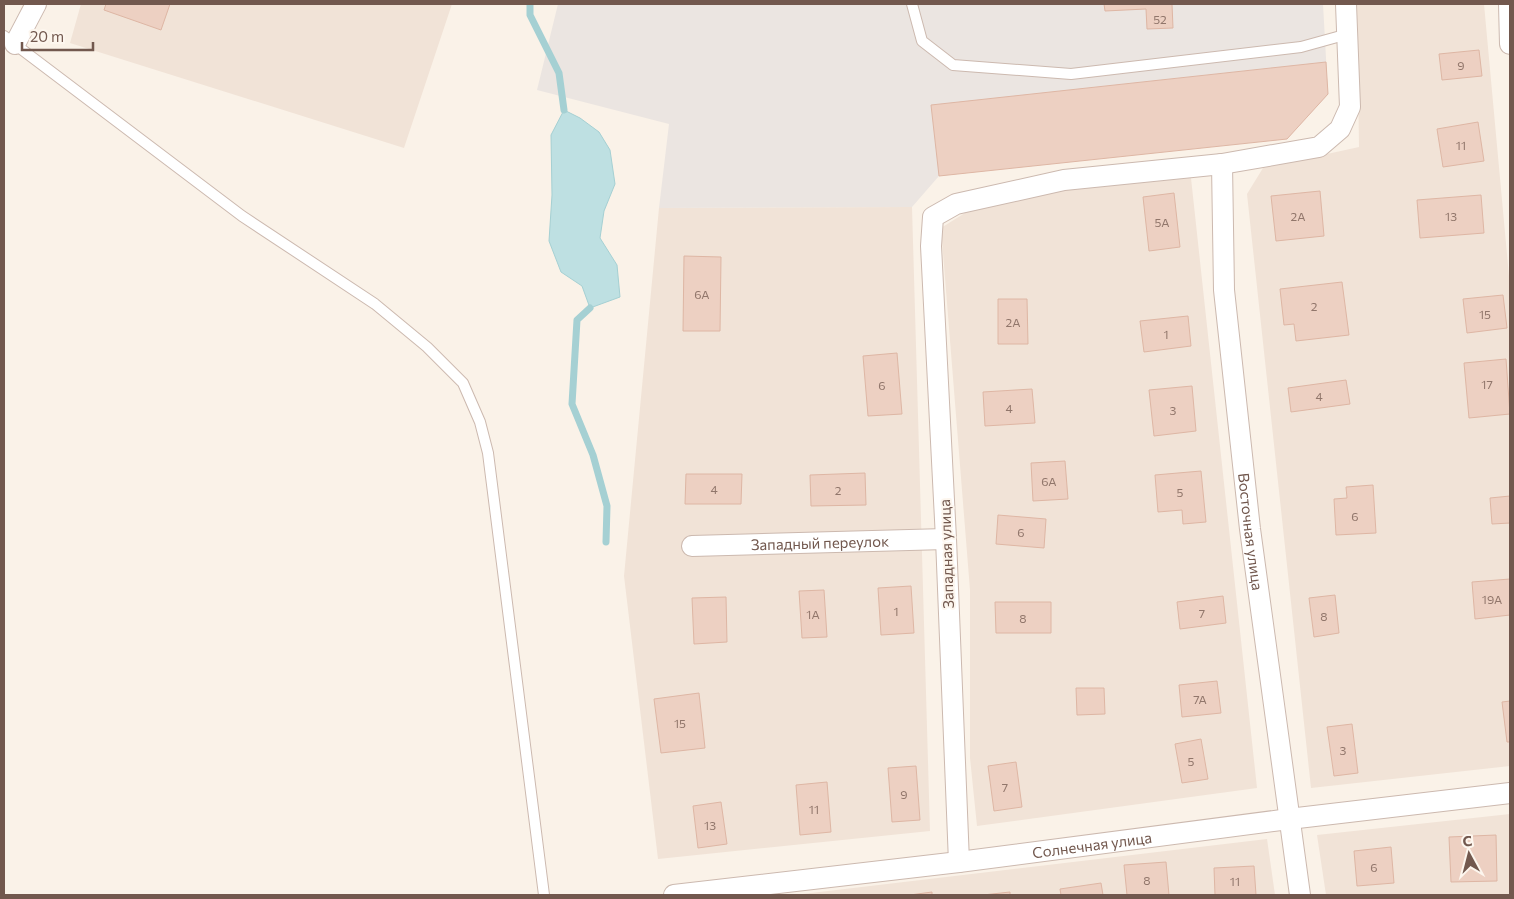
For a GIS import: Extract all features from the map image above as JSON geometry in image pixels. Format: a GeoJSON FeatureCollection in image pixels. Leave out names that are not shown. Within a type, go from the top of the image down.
{"type":"FeatureCollection","features":[{"type":"Feature","properties":{"kind":"street"},"geometry":{"type":"LineString","coordinates":[[9,40],[36,4]]}},
{"type":"Feature","properties":{"kind":"street"},"geometry":{"type":"LineString","coordinates":[[1222,164],[1319,147],[1340,129],[1350,106],[1346,4]]}},
{"type":"Feature","properties":{"kind":"street"},"geometry":{"type":"LineString","coordinates":[[1509,4],[1510,44]]}},
{"type":"Feature","properties":{"kind":"street","name":"Западная улица"},"geometry":{"type":"LineString","coordinates":[[959,862],[946,539],[931,246],[933,217],[956,204],[1064,180],[1222,164]]}},
{"type":"Feature","properties":{"kind":"street","name":"Восточная улица"},"geometry":{"type":"LineString","coordinates":[[1222,164],[1224,290],[1250,529],[1300,895]]}},
{"type":"Feature","properties":{"kind":"street","name":"Западный переулок"},"geometry":{"type":"LineString","coordinates":[[692,546],[946,539]]}},
{"type":"Feature","properties":{"kind":"street","name":"Солнечная улица"},"geometry":{"type":"LineString","coordinates":[[674,895],[959,862],[1289,819],[1510,793]]}},
{"type":"Feature","properties":{"kind":"lane"},"geometry":{"type":"LineString","coordinates":[[912,4],[922,41],[953,65],[1072,74],[1301,47],[1348,34]]}},
{"type":"Feature","properties":{"kind":"lane"},"geometry":{"type":"LineString","coordinates":[[9,40],[242,216],[375,304],[428,347],[463,383],[480,422],[488,453],[544,895]]}},
{"type":"Feature","properties":{"kind":"shaded area"},"geometry":{"type":"Polygon","coordinates":[[[81,4],[452,4],[404,148],[70,43],[81,4]]]}},
{"type":"Feature","properties":{"kind":"shaded area"},"geometry":{"type":"Polygon","coordinates":[[[558,4],[1323,4],[1328,94],[1287,139],[939,176],[912,207],[659,208],[669,124],[537,90],[558,4]]]}},
{"type":"Feature","properties":{"kind":"shaded area"},"geometry":{"type":"Polygon","coordinates":[[[1357,4],[1484,4],[1510,287],[1510,766],[1311,788],[1247,194],[1263,168],[1359,147],[1357,4]]]}},
{"type":"Feature","properties":{"kind":"shaded area"},"geometry":{"type":"Polygon","coordinates":[[[1191,178],[1257,788],[977,826],[970,758],[970,590],[941,228],[968,211],[1030,193],[1191,178]]]}},
{"type":"Feature","properties":{"kind":"shaded area"},"geometry":{"type":"Polygon","coordinates":[[[912,207],[930,831],[658,859],[624,576],[659,208],[912,207]]]}},
{"type":"Feature","properties":{"kind":"shaded area"},"geometry":{"type":"Polygon","coordinates":[[[1510,814],[1510,895],[1326,895],[1317,835],[1510,814]]]}},
{"type":"Feature","properties":{"kind":"shaded area"},"geometry":{"type":"Polygon","coordinates":[[[1267,839],[1275,895],[794,895],[1267,839]]]}},
{"type":"Feature","properties":{"kind":"water"},"geometry":{"type":"Polygon","coordinates":[[[564,110],[580,118],[599,132],[610,150],[615,184],[604,211],[600,238],[617,265],[620,297],[590,308],[582,286],[561,272],[549,241],[552,195],[551,135],[564,110]]]}},
{"type":"Feature","properties":{"kind":"building"},"geometry":{"type":"Polygon","coordinates":[[[106,4],[170,4],[161,30],[104,10],[106,4]]]}},
{"type":"Feature","properties":{"kind":"building"},"geometry":{"type":"Polygon","coordinates":[[[1104,4],[1172,4],[1173,28],[1147,29],[1146,9],[1105,11],[1104,4]]]}},
{"type":"Feature","properties":{"kind":"building"},"geometry":{"type":"Polygon","coordinates":[[[1479,50],[1482,76],[1442,80],[1439,54],[1479,50]]]}},
{"type":"Feature","properties":{"kind":"building"},"geometry":{"type":"Polygon","coordinates":[[[1326,62],[1328,94],[1287,139],[939,176],[931,105],[1326,62]]]}},
{"type":"Feature","properties":{"kind":"building"},"geometry":{"type":"Polygon","coordinates":[[[1478,122],[1484,161],[1443,167],[1437,129],[1478,122]]]}},
{"type":"Feature","properties":{"kind":"building"},"geometry":{"type":"Polygon","coordinates":[[[1320,191],[1324,236],[1276,241],[1271,196],[1320,191]]]}},
{"type":"Feature","properties":{"kind":"building"},"geometry":{"type":"Polygon","coordinates":[[[1174,193],[1180,247],[1149,251],[1143,197],[1174,193]]]}},
{"type":"Feature","properties":{"kind":"building"},"geometry":{"type":"Polygon","coordinates":[[[1481,195],[1484,233],[1420,238],[1417,200],[1481,195]]]}},
{"type":"Feature","properties":{"kind":"building"},"geometry":{"type":"Polygon","coordinates":[[[684,256],[721,257],[720,331],[683,331],[684,256]]]}},
{"type":"Feature","properties":{"kind":"building"},"geometry":{"type":"Polygon","coordinates":[[[1342,282],[1349,335],[1296,341],[1294,324],[1284,325],[1280,289],[1342,282]]]}},
{"type":"Feature","properties":{"kind":"building"},"geometry":{"type":"Polygon","coordinates":[[[1503,295],[1507,328],[1467,333],[1463,299],[1503,295]]]}},
{"type":"Feature","properties":{"kind":"building"},"geometry":{"type":"Polygon","coordinates":[[[998,299],[1027,299],[1028,344],[998,344],[998,299]]]}},
{"type":"Feature","properties":{"kind":"building"},"geometry":{"type":"Polygon","coordinates":[[[1188,316],[1191,346],[1144,352],[1140,321],[1188,316]]]}},
{"type":"Feature","properties":{"kind":"building"},"geometry":{"type":"Polygon","coordinates":[[[897,353],[902,414],[868,416],[863,356],[897,353]]]}},
{"type":"Feature","properties":{"kind":"building"},"geometry":{"type":"Polygon","coordinates":[[[1506,359],[1510,414],[1469,418],[1464,363],[1506,359]]]}},
{"type":"Feature","properties":{"kind":"building"},"geometry":{"type":"Polygon","coordinates":[[[1346,380],[1350,404],[1291,412],[1288,388],[1346,380]]]}},
{"type":"Feature","properties":{"kind":"building"},"geometry":{"type":"Polygon","coordinates":[[[1192,386],[1196,431],[1154,436],[1149,390],[1192,386]]]}},
{"type":"Feature","properties":{"kind":"building"},"geometry":{"type":"Polygon","coordinates":[[[1032,389],[1035,423],[985,426],[983,392],[1032,389]]]}},
{"type":"Feature","properties":{"kind":"building"},"geometry":{"type":"Polygon","coordinates":[[[1065,461],[1068,499],[1033,501],[1031,463],[1065,461]]]}},
{"type":"Feature","properties":{"kind":"building"},"geometry":{"type":"Polygon","coordinates":[[[1201,471],[1206,522],[1183,524],[1182,510],[1158,512],[1155,475],[1201,471]]]}},
{"type":"Feature","properties":{"kind":"building"},"geometry":{"type":"Polygon","coordinates":[[[865,473],[866,505],[811,506],[810,475],[865,473]]]}},
{"type":"Feature","properties":{"kind":"building"},"geometry":{"type":"Polygon","coordinates":[[[686,474],[742,474],[741,504],[685,504],[686,474]]]}},
{"type":"Feature","properties":{"kind":"building"},"geometry":{"type":"Polygon","coordinates":[[[1373,485],[1376,533],[1336,535],[1334,499],[1347,498],[1346,487],[1373,485]]]}},
{"type":"Feature","properties":{"kind":"building"},"geometry":{"type":"Polygon","coordinates":[[[1510,496],[1510,523],[1492,524],[1490,498],[1510,496]]]}},
{"type":"Feature","properties":{"kind":"building"},"geometry":{"type":"Polygon","coordinates":[[[998,515],[1046,519],[1044,548],[996,544],[998,515]]]}},
{"type":"Feature","properties":{"kind":"building"},"geometry":{"type":"Polygon","coordinates":[[[1510,579],[1510,615],[1475,619],[1472,582],[1510,579]]]}},
{"type":"Feature","properties":{"kind":"building"},"geometry":{"type":"Polygon","coordinates":[[[911,586],[914,633],[881,635],[878,588],[911,586]]]}},
{"type":"Feature","properties":{"kind":"building"},"geometry":{"type":"Polygon","coordinates":[[[824,590],[827,637],[802,638],[799,591],[824,590]]]}},
{"type":"Feature","properties":{"kind":"building"},"geometry":{"type":"Polygon","coordinates":[[[1335,595],[1339,633],[1314,637],[1309,598],[1335,595]]]}},
{"type":"Feature","properties":{"kind":"building"},"geometry":{"type":"Polygon","coordinates":[[[1223,596],[1226,623],[1180,629],[1177,602],[1223,596]]]}},
{"type":"Feature","properties":{"kind":"building"},"geometry":{"type":"Polygon","coordinates":[[[726,597],[727,642],[694,644],[692,598],[726,597]]]}},
{"type":"Feature","properties":{"kind":"building"},"geometry":{"type":"Polygon","coordinates":[[[995,602],[1051,602],[1051,633],[996,633],[995,602]]]}},
{"type":"Feature","properties":{"kind":"building"},"geometry":{"type":"Polygon","coordinates":[[[1217,681],[1221,713],[1182,717],[1179,685],[1217,681]]]}},
{"type":"Feature","properties":{"kind":"building"},"geometry":{"type":"Polygon","coordinates":[[[1076,688],[1104,688],[1105,714],[1077,715],[1076,688]]]}},
{"type":"Feature","properties":{"kind":"building"},"geometry":{"type":"Polygon","coordinates":[[[699,693],[705,748],[661,753],[654,699],[699,693]]]}},
{"type":"Feature","properties":{"kind":"building"},"geometry":{"type":"Polygon","coordinates":[[[1510,701],[1510,742],[1507,742],[1502,702],[1510,701]]]}},
{"type":"Feature","properties":{"kind":"building"},"geometry":{"type":"Polygon","coordinates":[[[1352,724],[1358,773],[1334,776],[1327,727],[1352,724]]]}},
{"type":"Feature","properties":{"kind":"building"},"geometry":{"type":"Polygon","coordinates":[[[1201,739],[1208,779],[1182,783],[1175,744],[1201,739]]]}},
{"type":"Feature","properties":{"kind":"building"},"geometry":{"type":"Polygon","coordinates":[[[1016,762],[1022,807],[994,811],[988,766],[1016,762]]]}},
{"type":"Feature","properties":{"kind":"building"},"geometry":{"type":"Polygon","coordinates":[[[916,766],[920,820],[892,822],[888,768],[916,766]]]}},
{"type":"Feature","properties":{"kind":"building"},"geometry":{"type":"Polygon","coordinates":[[[827,782],[831,832],[800,835],[796,785],[827,782]]]}},
{"type":"Feature","properties":{"kind":"building"},"geometry":{"type":"Polygon","coordinates":[[[721,802],[727,844],[698,848],[693,806],[721,802]]]}},
{"type":"Feature","properties":{"kind":"building"},"geometry":{"type":"Polygon","coordinates":[[[1496,835],[1497,881],[1451,882],[1449,837],[1496,835]]]}},
{"type":"Feature","properties":{"kind":"building"},"geometry":{"type":"Polygon","coordinates":[[[1391,847],[1394,883],[1357,886],[1354,851],[1391,847]]]}},
{"type":"Feature","properties":{"kind":"building"},"geometry":{"type":"Polygon","coordinates":[[[1166,862],[1169,895],[1127,895],[1124,865],[1166,862]]]}},
{"type":"Feature","properties":{"kind":"building"},"geometry":{"type":"Polygon","coordinates":[[[1254,866],[1256,895],[1215,895],[1214,868],[1254,866]]]}},
{"type":"Feature","properties":{"kind":"building"},"geometry":{"type":"Polygon","coordinates":[[[1101,883],[1103,895],[1061,895],[1060,889],[1101,883]]]}},
{"type":"Feature","properties":{"kind":"building"},"geometry":{"type":"Polygon","coordinates":[[[932,892],[932,895],[910,895],[932,892]]]}},
{"type":"Feature","properties":{"kind":"building"},"geometry":{"type":"Polygon","coordinates":[[[1010,892],[1010,895],[983,895],[1010,892]]]}},
{"type":"Feature","properties":{"kind":"waterway"},"geometry":{"type":"LineString","coordinates":[[530,4],[530,15],[559,73],[564,110]]}},
{"type":"Feature","properties":{"kind":"waterway"},"geometry":{"type":"LineString","coordinates":[[590,308],[577,320],[572,404],[593,455],[607,506],[606,542]]}}]}
